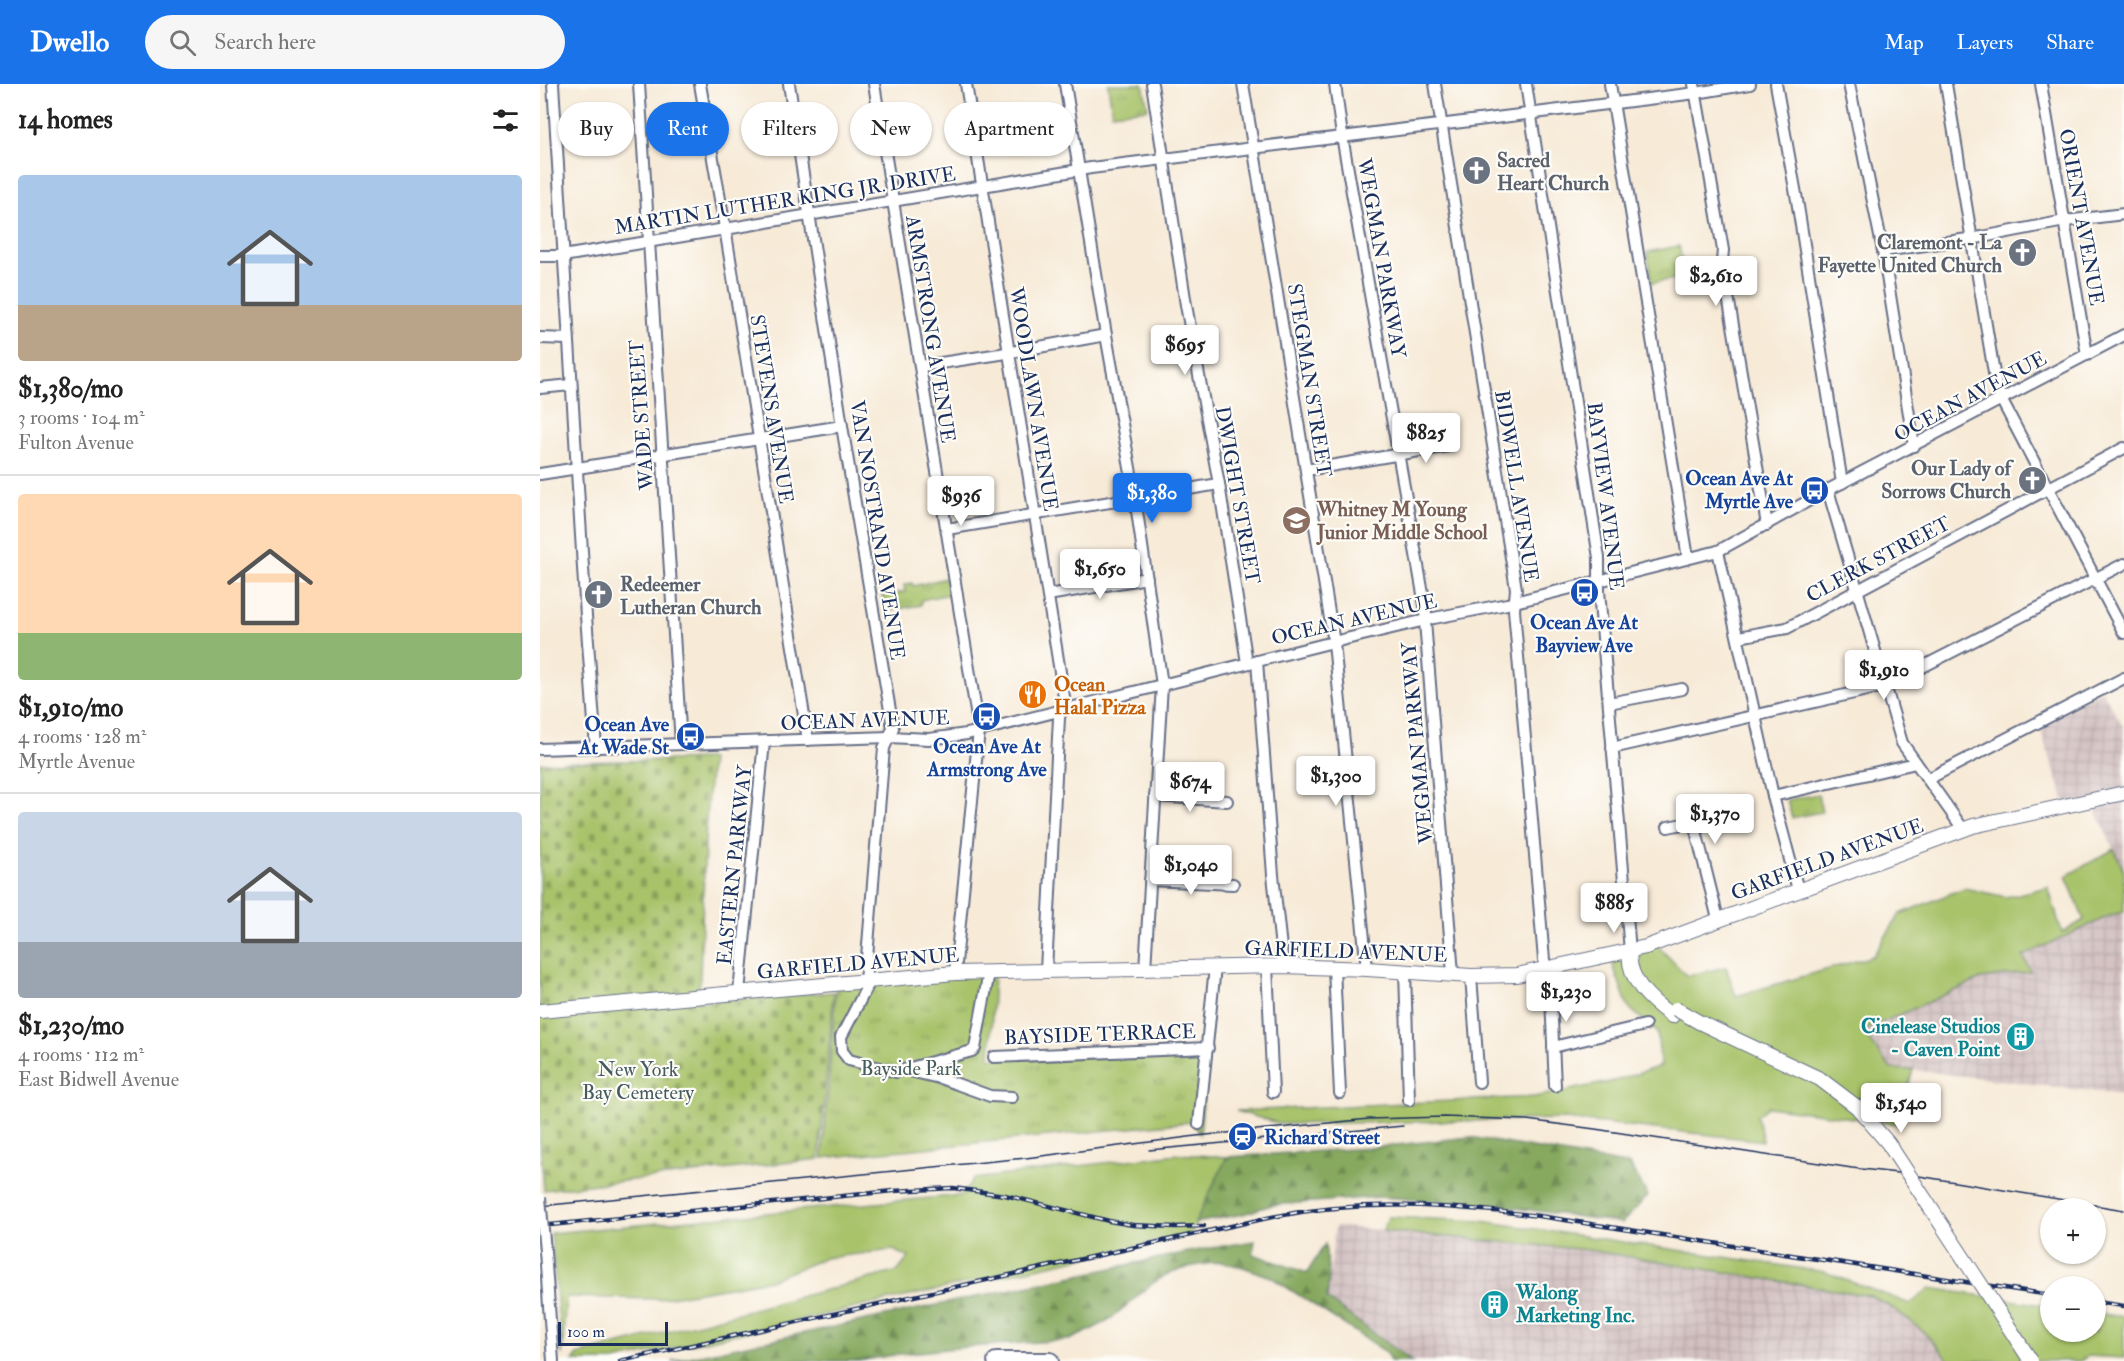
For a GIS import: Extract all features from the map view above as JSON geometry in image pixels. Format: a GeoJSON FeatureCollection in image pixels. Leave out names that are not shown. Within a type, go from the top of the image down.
{"type":"FeatureCollection","features":[{"type":"Feature","properties":{"kind":"highway"},"geometry":{"type":"LineString","coordinates":[[996,1361],[1050,1361]]}},
{"type":"Feature","properties":{"kind":"main road","name":"GARFIELD AVENUE"},"geometry":{"type":"LineString","coordinates":[[540,1011],[955,973],[1283,966],[1472,976],[1517,975],[1655,944],[1963,829],[2124,793]]}},
{"type":"Feature","properties":{"kind":"main road","name":"BAYVIEW AVENUE"},"geometry":{"type":"LineString","coordinates":[[1630,951],[1650,986],[1674,1012],[1696,1029],[1818,1087],[1860,1121],[1883,1151],[2019,1361]]}},
{"type":"Feature","properties":{"kind":"main road","name":"BAYVIEW AVENUE"},"geometry":{"type":"LineString","coordinates":[[1674,1012],[1820,1079],[1857,1107],[1888,1143],[2031,1361]]}},
{"type":"Feature","properties":{"kind":"street"},"geometry":{"type":"LineString","coordinates":[[553,84],[596,748]]}},
{"type":"Feature","properties":{"kind":"street","name":"WADE STREET"},"geometry":{"type":"LineString","coordinates":[[639,84],[681,744]]}},
{"type":"Feature","properties":{"kind":"street","name":"STEVENS AVENUE"},"geometry":{"type":"LineString","coordinates":[[700,84],[808,740]]}},
{"type":"Feature","properties":{"kind":"street","name":"VAN NOSTRAND AVENUE"},"geometry":{"type":"LineString","coordinates":[[789,84],[842,426],[893,728],[884,748],[867,981]]}},
{"type":"Feature","properties":{"kind":"street","name":"ARMSTRONG AVENUE"},"geometry":{"type":"LineString","coordinates":[[874,84],[979,730],[955,973]]}},
{"type":"Feature","properties":{"kind":"street","name":"WOODLAWN AVENUE"},"geometry":{"type":"LineString","coordinates":[[966,84],[1064,697],[1059,718],[1046,970]]}},
{"type":"Feature","properties":{"kind":"street"},"geometry":{"type":"LineString","coordinates":[[1065,84],[1134,490],[1162,685],[1145,969]]}},
{"type":"Feature","properties":{"kind":"street","name":"DWIGHT STREET"},"geometry":{"type":"LineString","coordinates":[[1152,84],[1186,305],[1252,662],[1283,966]]}},
{"type":"Feature","properties":{"kind":"street","name":"STEGMAN STREET"},"geometry":{"type":"LineString","coordinates":[[1243,84],[1334,643],[1366,969]]}},
{"type":"Feature","properties":{"kind":"street","name":"WEGMAN PARKWAY"},"geometry":{"type":"LineString","coordinates":[[1335,84],[1342,136],[1426,611],[1453,974]]}},
{"type":"Feature","properties":{"kind":"street","name":"BIDWELL AVENUE"},"geometry":{"type":"LineString","coordinates":[[1435,84],[1516,589],[1515,602],[1544,960],[1550,976],[1555,1086]]}},
{"type":"Feature","properties":{"kind":"street","name":"BAYVIEW AVENUE"},"geometry":{"type":"LineString","coordinates":[[1526,84],[1599,558],[1612,748],[1630,951]]}},
{"type":"Feature","properties":{"kind":"street"},"geometry":{"type":"LineString","coordinates":[[1610,84],[1688,558]]}},
{"type":"Feature","properties":{"kind":"street","name":"MARTIN LUTHER KING JR. DRIVE"},"geometry":{"type":"LineString","coordinates":[[540,256],[563,256],[1079,170],[1531,113],[1695,88],[1750,84]]}},
{"type":"Feature","properties":{"kind":"street"},"geometry":{"type":"LineString","coordinates":[[1776,84],[1799,212],[1842,483]]}},
{"type":"Feature","properties":{"kind":"street"},"geometry":{"type":"LineString","coordinates":[[1850,84],[1883,252],[1914,446]]}},
{"type":"Feature","properties":{"kind":"street"},"geometry":{"type":"LineString","coordinates":[[1946,84],[1996,385],[2001,399],[2124,633]]}},
{"type":"Feature","properties":{"kind":"street","name":"ORIENT AVENUE"},"geometry":{"type":"LineString","coordinates":[[2041,84],[2087,355]]}},
{"type":"Feature","properties":{"kind":"street"},"geometry":{"type":"LineString","coordinates":[[1695,88],[1767,525]]}},
{"type":"Feature","properties":{"kind":"street"},"geometry":{"type":"LineString","coordinates":[[1883,252],[2065,221],[2124,214]]}},
{"type":"Feature","properties":{"kind":"street"},"geometry":{"type":"LineString","coordinates":[[921,366],[1106,335]]}},
{"type":"Feature","properties":{"kind":"street","name":"OCEAN AVENUE"},"geometry":{"type":"LineString","coordinates":[[540,749],[889,737],[928,739],[967,734],[1252,662],[1515,602],[1718,551],[1828,490],[2124,335]]}},
{"type":"Feature","properties":{"kind":"street"},"geometry":{"type":"LineString","coordinates":[[540,338],[568,339]]}},
{"type":"Feature","properties":{"kind":"street"},"geometry":{"type":"LineString","coordinates":[[540,388],[571,385]]}},
{"type":"Feature","properties":{"kind":"street"},"geometry":{"type":"LineString","coordinates":[[540,474],[842,426]]}},
{"type":"Feature","properties":{"kind":"street"},"geometry":{"type":"LineString","coordinates":[[1306,470],[1449,446]]}},
{"type":"Feature","properties":{"kind":"street","name":"CLERK STREET"},"geometry":{"type":"LineString","coordinates":[[1739,638],[1787,628],[2124,448]]}},
{"type":"Feature","properties":{"kind":"street"},"geometry":{"type":"LineString","coordinates":[[947,529],[1219,484]]}},
{"type":"Feature","properties":{"kind":"street"},"geometry":{"type":"LineString","coordinates":[[1828,490],[1902,743],[1963,829]]}},
{"type":"Feature","properties":{"kind":"street"},"geometry":{"type":"LineString","coordinates":[[1718,551],[1773,796],[1798,890]]}},
{"type":"Feature","properties":{"kind":"street"},"geometry":{"type":"LineString","coordinates":[[1612,748],[1885,686],[2124,564]]}},
{"type":"Feature","properties":{"kind":"street"},"geometry":{"type":"LineString","coordinates":[[1048,595],[1147,578]]}},
{"type":"Feature","properties":{"kind":"street"},"geometry":{"type":"LineString","coordinates":[[1928,779],[2124,678]]}},
{"type":"Feature","properties":{"kind":"street"},"geometry":{"type":"LineString","coordinates":[[1609,703],[1683,689]]}},
{"type":"Feature","properties":{"kind":"street","name":"EASTERN PARKWAY"},"geometry":{"type":"LineString","coordinates":[[739,992],[764,742]]}},
{"type":"Feature","properties":{"kind":"street"},"geometry":{"type":"LineString","coordinates":[[1773,796],[1916,763]]}},
{"type":"Feature","properties":{"kind":"street"},"geometry":{"type":"LineString","coordinates":[[1155,796],[1227,801]]}},
{"type":"Feature","properties":{"kind":"street"},"geometry":{"type":"LineString","coordinates":[[1668,827],[1688,823],[1695,826],[1718,919]]}},
{"type":"Feature","properties":{"kind":"street"},"geometry":{"type":"LineString","coordinates":[[1150,880],[1233,884]]}},
{"type":"Feature","properties":{"kind":"street"},"geometry":{"type":"LineString","coordinates":[[1267,966],[1274,1092]]}},
{"type":"Feature","properties":{"kind":"street"},"geometry":{"type":"LineString","coordinates":[[1199,1124],[1215,967]]}},
{"type":"Feature","properties":{"kind":"street"},"geometry":{"type":"LineString","coordinates":[[1334,968],[1340,1093]]}},
{"type":"Feature","properties":{"kind":"street"},"geometry":{"type":"LineString","coordinates":[[1405,971],[1409,1100]]}},
{"type":"Feature","properties":{"kind":"street"},"geometry":{"type":"LineString","coordinates":[[867,981],[841,1037],[842,1051],[849,1060],[896,1072],[972,1051],[975,1048],[989,972]]}},
{"type":"Feature","properties":{"kind":"street"},"geometry":{"type":"LineString","coordinates":[[1472,976],[1479,1082]]}},
{"type":"Feature","properties":{"kind":"street"},"geometry":{"type":"LineString","coordinates":[[1553,1047],[1645,1025]]}},
{"type":"Feature","properties":{"kind":"street","name":"BAYSIDE TERRACE"},"geometry":{"type":"LineString","coordinates":[[994,1057],[1208,1048]]}},
{"type":"Feature","properties":{"kind":"street"},"geometry":{"type":"LineString","coordinates":[[906,1070],[944,1079],[990,1096],[1012,1097]]}},
{"type":"Feature","properties":{"kind":"street"},"geometry":{"type":"LineString","coordinates":[[540,1198],[554,1361]]}},
{"type":"Feature","properties":{"kind":"shaded area"},"geometry":{"type":"Polygon","coordinates":[[[2102,690],[2124,728],[2124,871],[2092,802],[2067,807],[2038,723],[2102,690]]]}},
{"type":"Feature","properties":{"kind":"shaded area"},"geometry":{"type":"Polygon","coordinates":[[[2124,912],[2124,1095],[1891,1069],[1862,1031],[1981,979],[2031,972],[2023,957],[2109,916],[2124,912]]]}},
{"type":"Feature","properties":{"kind":"shaded area"},"geometry":{"type":"Polygon","coordinates":[[[1335,1226],[1588,1250],[1871,1296],[1892,1306],[1912,1321],[1930,1337],[1949,1361],[1412,1361],[1327,1299],[1335,1226]]]}},
{"type":"Feature","properties":{"kind":"green space"},"geometry":{"type":"Polygon","coordinates":[[[1108,84],[1143,84],[1148,109],[1112,113],[1108,84]]]}},
{"type":"Feature","properties":{"kind":"green space"},"geometry":{"type":"Polygon","coordinates":[[[1679,246],[1686,277],[1652,283],[1647,252],[1679,246]]]}},
{"type":"Feature","properties":{"kind":"green space"},"geometry":{"type":"Polygon","coordinates":[[[947,578],[950,594],[921,600],[921,605],[885,611],[882,595],[905,592],[904,585],[912,583],[913,586],[947,578]]]}},
{"type":"Feature","properties":{"kind":"green space","name":"New York Bay Cemetery"},"geometry":{"type":"Polygon","coordinates":[[[711,759],[706,820],[699,1002],[834,992],[819,1159],[544,1190],[540,1142],[540,763],[711,759]]]}},
{"type":"Feature","properties":{"kind":"green space"},"geometry":{"type":"Polygon","coordinates":[[[1818,794],[1822,812],[1792,818],[1787,800],[1818,794]]]}},
{"type":"Feature","properties":{"kind":"green space"},"geometry":{"type":"Polygon","coordinates":[[[2114,849],[2124,871],[2124,912],[2109,916],[2023,956],[2031,972],[1981,979],[1862,1031],[1891,1069],[1913,1070],[1898,1124],[1768,1107],[1757,1116],[1763,1141],[1566,1119],[1281,1124],[1236,1111],[1534,1097],[1615,1081],[1661,1066],[1657,1032],[1628,1007],[1610,957],[1657,945],[1687,976],[1726,967],[1736,996],[1873,956],[1900,914],[1964,888],[2006,897],[2048,887],[2062,933],[2084,920],[2066,876],[2114,849]]]}},
{"type":"Feature","properties":{"kind":"green space","name":"Bayside Park"},"geometry":{"type":"Polygon","coordinates":[[[994,973],[990,1058],[1208,1050],[1200,1134],[1192,1122],[822,1158],[836,988],[994,973]]]}},
{"type":"Feature","properties":{"kind":"green space"},"geometry":{"type":"Polygon","coordinates":[[[1470,1137],[1630,1165],[1648,1196],[1622,1223],[1501,1206],[1381,1197],[1272,1205],[1243,1214],[1195,1223],[1227,1157],[1369,1148],[1470,1137]]]}},
{"type":"Feature","properties":{"kind":"green space"},"geometry":{"type":"Polygon","coordinates":[[[1178,1154],[1227,1157],[1191,1234],[614,1361],[573,1361],[578,1355],[898,1271],[909,1257],[893,1250],[825,1258],[770,1280],[659,1299],[566,1297],[562,1355],[551,1233],[963,1195],[973,1179],[1178,1154]]]}},
{"type":"Feature","properties":{"kind":"green space"},"geometry":{"type":"Polygon","coordinates":[[[1388,1217],[1482,1221],[1825,1272],[1910,1304],[1930,1288],[2040,1304],[2040,1342],[2106,1342],[2106,1314],[2124,1317],[2124,1358],[2088,1356],[2080,1361],[1949,1361],[1914,1324],[1871,1296],[1588,1250],[1383,1231],[1388,1217]]]}},
{"type":"Feature","properties":{"kind":"green space"},"geometry":{"type":"Polygon","coordinates":[[[1255,1241],[1253,1254],[1307,1273],[1325,1244],[1329,1276],[1327,1299],[1412,1361],[1390,1361],[1386,1352],[1271,1277],[1220,1262],[1193,1266],[1170,1273],[1153,1283],[1112,1318],[1069,1340],[967,1347],[858,1361],[671,1361],[1193,1251],[1255,1241]]]}},
{"type":"Feature","properties":{"kind":"tram line"},"geometry":{"type":"LineString","coordinates":[[540,1206],[1026,1158],[1196,1136],[1369,1119],[1444,1117],[1527,1120],[1595,1129],[1852,1168],[1907,1174],[2124,1210]]}},
{"type":"Feature","properties":{"kind":"tram line"},"geometry":{"type":"LineString","coordinates":[[1149,1150],[1403,1126]]}},
{"type":"Feature","properties":{"kind":"railway"},"geometry":{"type":"LineString","coordinates":[[540,1226],[893,1191],[953,1188],[1005,1195],[1133,1225],[1204,1226]]}},
{"type":"Feature","properties":{"kind":"railway"},"geometry":{"type":"LineString","coordinates":[[620,1361],[1272,1217],[1306,1211],[1372,1206],[1439,1207],[1539,1216],[2040,1293]]}},
{"type":"Feature","properties":{"kind":"railway"},"geometry":{"type":"LineString","coordinates":[[2106,1303],[2124,1306]]}},
{"type":"Feature","properties":{"kind":"place","name":"Sacred Heart Church"},"geometry":{"type":"Point","coordinates":[1476,171]}},
{"type":"Feature","properties":{"kind":"place","name":"Claremont - La Fayette United Church"},"geometry":{"type":"Point","coordinates":[2023,253]}},
{"type":"Feature","properties":{"kind":"place","name":"Our Lady of Sorrows Church"},"geometry":{"type":"Point","coordinates":[2032,480]}},
{"type":"Feature","properties":{"kind":"place","name":"Ocean Ave At Myrtle Ave"},"geometry":{"type":"Point","coordinates":[1814,490]}},
{"type":"Feature","properties":{"kind":"place","name":"Whitney M Young Junior Middle School"},"geometry":{"type":"Point","coordinates":[1296,521]}},
{"type":"Feature","properties":{"kind":"place","name":"Ocean Ave At Bayview Ave"},"geometry":{"type":"Point","coordinates":[1584,592]}},
{"type":"Feature","properties":{"kind":"place","name":"Redeemer Lutheran Church"},"geometry":{"type":"Point","coordinates":[599,595]}},
{"type":"Feature","properties":{"kind":"place","name":"Ocean Halal Pizza"},"geometry":{"type":"Point","coordinates":[1033,695]}},
{"type":"Feature","properties":{"kind":"place","name":"Ocean Ave At Armstrong Ave"},"geometry":{"type":"Point","coordinates":[987,716]}},
{"type":"Feature","properties":{"kind":"place","name":"Ocean Ave At Wade St"},"geometry":{"type":"Point","coordinates":[690,736]}},
{"type":"Feature","properties":{"kind":"place","name":"Cinelease Studios - Caven Point"},"geometry":{"type":"Point","coordinates":[2021,1037]}},
{"type":"Feature","properties":{"kind":"place","name":"Richard Street"},"geometry":{"type":"Point","coordinates":[1243,1137]}},
{"type":"Feature","properties":{"kind":"place","name":"Walong Marketing Inc."},"geometry":{"type":"Point","coordinates":[1495,1304]}}]}
